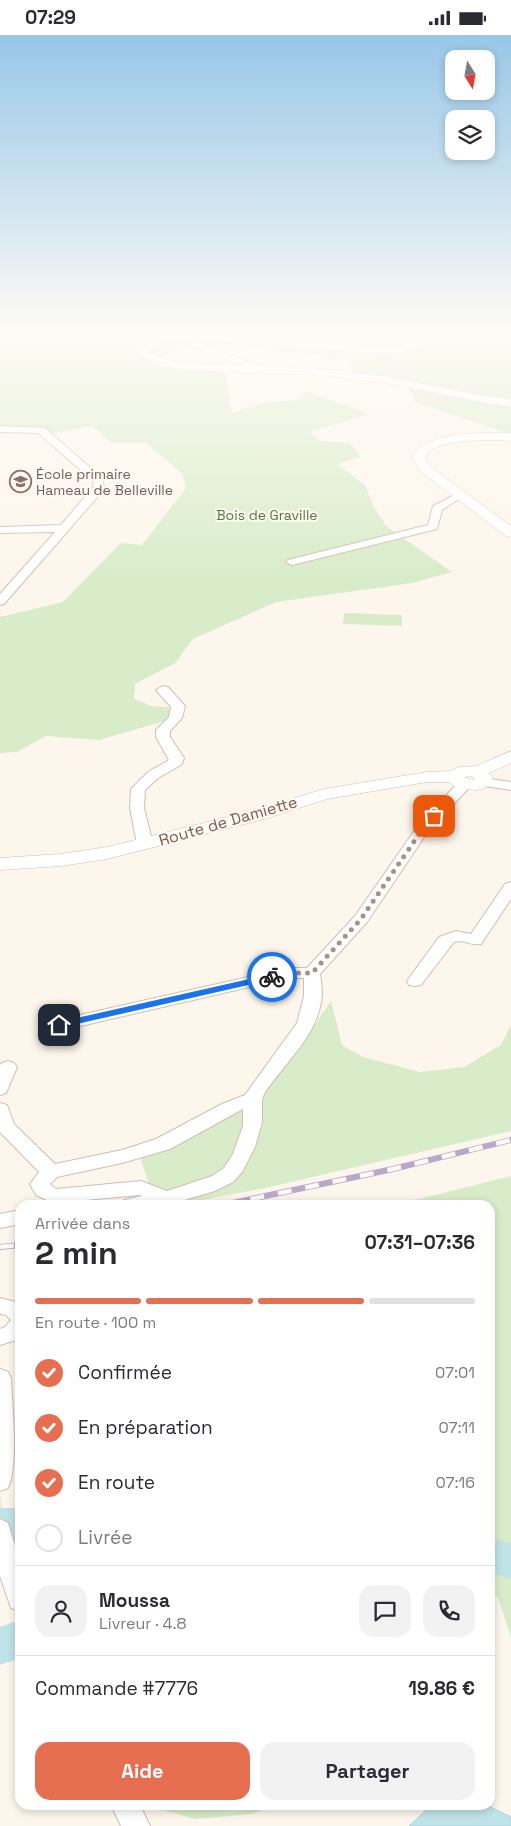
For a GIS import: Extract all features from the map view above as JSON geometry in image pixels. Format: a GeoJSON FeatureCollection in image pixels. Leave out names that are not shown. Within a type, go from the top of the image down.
{"type":"FeatureCollection","features":[{"type":"Feature","properties":{"kind":"street"},"geometry":{"type":"LineString","coordinates":[[0,429],[42,430],[97,479],[99,486],[97,491],[0,601]]}},
{"type":"Feature","properties":{"kind":"street"},"geometry":{"type":"LineString","coordinates":[[0,433],[31,433],[42,430]]}},
{"type":"Feature","properties":{"kind":"street"},"geometry":{"type":"LineString","coordinates":[[511,437],[456,439],[431,445],[418,455],[418,459],[423,467],[511,533]]}},
{"type":"Feature","properties":{"kind":"street"},"geometry":{"type":"LineString","coordinates":[[292,562],[433,527],[437,508],[460,495]]}},
{"type":"Feature","properties":{"kind":"street"},"geometry":{"type":"LineString","coordinates":[[0,530],[64,528]]}},
{"type":"Feature","properties":{"kind":"street"},"geometry":{"type":"LineString","coordinates":[[145,844],[137,808],[138,789],[153,775],[176,762],[177,758],[163,737],[163,730],[175,718],[178,706],[163,690]]}},
{"type":"Feature","properties":{"kind":"street"},"geometry":{"type":"LineString","coordinates":[[480,777],[511,756]]}},
{"type":"Feature","properties":{"kind":"street","name":"Route de Damiette"},"geometry":{"type":"LineString","coordinates":[[0,864],[61,860],[145,844],[262,814],[324,794],[426,777],[459,780],[463,771],[480,777]]}},
{"type":"Feature","properties":{"kind":"street"},"geometry":{"type":"LineString","coordinates":[[480,777],[511,786]]}},
{"type":"Feature","properties":{"kind":"street"},"geometry":{"type":"LineString","coordinates":[[152,1200],[208,1186],[227,1177],[238,1164],[252,1125],[254,1115],[252,1099],[263,1080],[293,1044],[308,1017],[314,995],[312,973],[361,919],[424,827],[462,787],[459,780]]}},
{"type":"Feature","properties":{"kind":"street"},"geometry":{"type":"LineString","coordinates":[[415,981],[445,941],[451,937],[461,936],[475,940],[511,887]]}},
{"type":"Feature","properties":{"kind":"street"},"geometry":{"type":"LineString","coordinates":[[59,1025],[288,973],[312,973]]}},
{"type":"Feature","properties":{"kind":"street"},"geometry":{"type":"LineString","coordinates":[[0,1089],[8,1067]]}},
{"type":"Feature","properties":{"kind":"street"},"geometry":{"type":"LineString","coordinates":[[164,1197],[142,1188],[53,1196],[43,1190],[40,1183],[51,1172],[137,1153],[165,1144],[236,1103],[252,1099]]}},
{"type":"Feature","properties":{"kind":"street"},"geometry":{"type":"LineString","coordinates":[[0,1109],[6,1127],[51,1172]]}},
{"type":"Feature","properties":{"kind":"street"},"geometry":{"type":"LineString","coordinates":[[0,1221],[15,1218]]}},
{"type":"Feature","properties":{"kind":"street"},"geometry":{"type":"LineString","coordinates":[[0,1306],[12,1308],[15,1311]]}},
{"type":"Feature","properties":{"kind":"street"},"geometry":{"type":"LineString","coordinates":[[0,1337],[12,1334],[15,1330]]}},
{"type":"Feature","properties":{"kind":"street"},"geometry":{"type":"LineString","coordinates":[[0,1378],[2,1450],[0,1481]]}},
{"type":"Feature","properties":{"kind":"street"},"geometry":{"type":"LineString","coordinates":[[1,1536],[15,1583]]}},
{"type":"Feature","properties":{"kind":"street"},"geometry":{"type":"LineString","coordinates":[[128,1810],[136,1826]]}},
{"type":"Feature","properties":{"kind":"green space","name":"Bois de Graville"},"geometry":{"type":"Polygon","coordinates":[[[0,415],[368,415],[310,432],[321,441],[350,443],[361,457],[337,464],[365,485],[374,507],[386,526],[452,572],[412,583],[276,602],[193,639],[175,663],[135,684],[134,699],[151,706],[168,707],[175,718],[99,740],[46,736],[17,752],[0,753],[0,617],[63,602],[121,543],[142,545],[186,488],[182,473],[146,443],[111,443],[92,426],[54,433],[42,427],[0,428],[0,415]]]}},
{"type":"Feature","properties":{"kind":"green space","name":"Bois de Graville"},"geometry":{"type":"Polygon","coordinates":[[[453,415],[511,415],[511,434],[453,415]]]}},
{"type":"Feature","properties":{"kind":"green space"},"geometry":{"type":"Polygon","coordinates":[[[344,613],[402,615],[402,626],[343,624],[344,613]]]}},
{"type":"Feature","properties":{"kind":"green space"},"geometry":{"type":"Polygon","coordinates":[[[331,1001],[342,1045],[363,1057],[420,1072],[464,1067],[501,1045],[511,1025],[511,1131],[265,1188],[201,1200],[154,1200],[140,1157],[263,1093],[295,1054],[331,1001]]]}},
{"type":"Feature","properties":{"kind":"green space"},"geometry":{"type":"Polygon","coordinates":[[[511,1176],[511,1638],[498,1597],[495,1596],[495,1200],[415,1200],[511,1176]]]}},
{"type":"Feature","properties":{"kind":"green space"},"geometry":{"type":"Polygon","coordinates":[[[0,1495],[3,1520],[15,1520],[15,1562],[0,1520],[0,1495]]]}},
{"type":"Feature","properties":{"kind":"green space"},"geometry":{"type":"Polygon","coordinates":[[[15,1624],[15,1660],[0,1663],[0,1628],[15,1624]]]}},
{"type":"Feature","properties":{"kind":"green space"},"geometry":{"type":"Polygon","coordinates":[[[164,1810],[263,1810],[251,1814],[195,1819],[164,1810]]]}},
{"type":"Feature","properties":{"kind":"water"},"geometry":{"type":"Polygon","coordinates":[[[495,1809],[511,1817],[511,1826],[409,1826],[427,1810],[495,1809]]]}},
{"type":"Feature","properties":{"kind":"waterway"},"geometry":{"type":"LineString","coordinates":[[0,1525],[15,1525]]}},
{"type":"Feature","properties":{"kind":"waterway"},"geometry":{"type":"LineString","coordinates":[[495,1556],[511,1561]]}},
{"type":"Feature","properties":{"kind":"waterway"},"geometry":{"type":"LineString","coordinates":[[0,1646],[15,1641]]}},
{"type":"Feature","properties":{"kind":"railway"},"geometry":{"type":"LineString","coordinates":[[247,1200],[393,1169],[511,1140]]}},
{"type":"Feature","properties":{"kind":"railway"},"geometry":{"type":"LineString","coordinates":[[0,1247],[15,1246]]}},
{"type":"Feature","properties":{"kind":"way so far"},"geometry":{"type":"LineString","coordinates":[[272,977],[288,973],[312,973],[361,919],[424,827],[434,816]]}},
{"type":"Feature","properties":{"kind":"place","name":"École primaire Hameau de Belleville"},"geometry":{"type":"Point","coordinates":[20,482]}},
{"type":"Feature","properties":{"kind":"route"},"geometry":{"type":"LineString","coordinates":[[59,1025],[272,977]]}}]}
